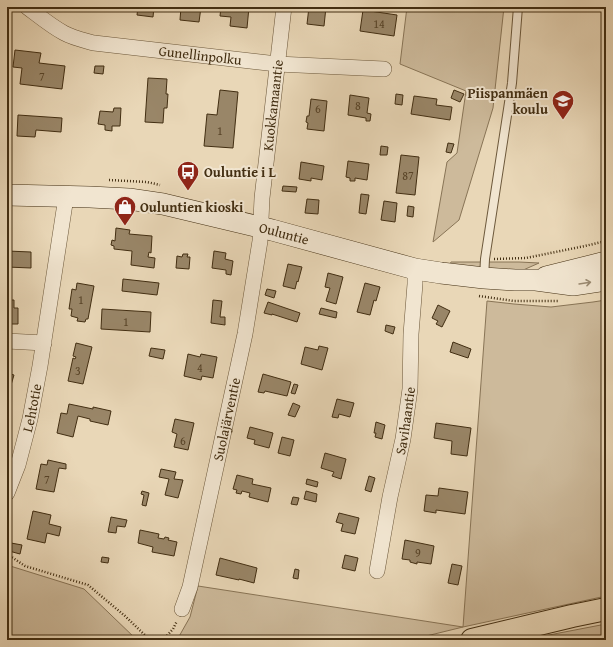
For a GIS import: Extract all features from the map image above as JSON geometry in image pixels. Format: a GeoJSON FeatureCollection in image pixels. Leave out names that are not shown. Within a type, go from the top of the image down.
{"type":"FeatureCollection","features":[{"type":"Feature","properties":{"kind":"highway"},"geometry":{"type":"LineString","coordinates":[[472,640],[606,609]]}},
{"type":"Feature","properties":{"kind":"main road","name":"Ouluntie"},"geometry":{"type":"LineString","coordinates":[[7,195],[129,199],[163,204],[261,227],[415,269],[441,273],[485,269],[515,280],[536,280],[573,285],[606,280]]}},
{"type":"Feature","properties":{"kind":"main road","name":"Ouluntie"},"geometry":{"type":"LineString","coordinates":[[536,280],[606,262]]}},
{"type":"Feature","properties":{"kind":"street","name":"Gunellinpolku"},"geometry":{"type":"LineString","coordinates":[[27,7],[46,22],[64,33],[94,43],[277,64],[384,69]]}},
{"type":"Feature","properties":{"kind":"street","name":"Kuokkamaantie"},"geometry":{"type":"LineString","coordinates":[[261,227],[262,198],[284,7]]}},
{"type":"Feature","properties":{"kind":"street","name":"Lehtotie"},"geometry":{"type":"LineString","coordinates":[[7,493],[18,465],[30,419],[44,343],[66,197]]}},
{"type":"Feature","properties":{"kind":"street","name":"Suolajärventie"},"geometry":{"type":"LineString","coordinates":[[182,609],[190,587],[245,334],[261,227]]}},
{"type":"Feature","properties":{"kind":"street","name":"Savihaantie"},"geometry":{"type":"LineString","coordinates":[[377,571],[390,496],[403,439],[410,389],[411,334],[415,269]]}},
{"type":"Feature","properties":{"kind":"street"},"geometry":{"type":"LineString","coordinates":[[7,341],[44,343]]}},
{"type":"Feature","properties":{"kind":"lane"},"geometry":{"type":"LineString","coordinates":[[485,269],[512,83],[518,7]]}},
{"type":"Feature","properties":{"kind":"path"},"geometry":{"type":"LineString","coordinates":[[485,269],[526,258],[606,241]]}},
{"type":"Feature","properties":{"kind":"path"},"geometry":{"type":"LineString","coordinates":[[7,554],[25,566],[88,585],[126,616],[150,640]]}},
{"type":"Feature","properties":{"kind":"path"},"geometry":{"type":"LineString","coordinates":[[163,640],[173,628],[182,609]]}},
{"type":"Feature","properties":{"kind":"shaded area"},"geometry":{"type":"Polygon","coordinates":[[[407,7],[504,7],[493,108],[459,220],[433,242],[447,162],[457,153],[466,91],[400,64],[407,7]]]}},
{"type":"Feature","properties":{"kind":"shaded area"},"geometry":{"type":"Polygon","coordinates":[[[451,262],[539,263],[521,271],[484,269],[450,264],[451,262]]]}},
{"type":"Feature","properties":{"kind":"shaded area"},"geometry":{"type":"Polygon","coordinates":[[[606,300],[606,596],[463,627],[487,301],[551,307],[606,300]]]}},
{"type":"Feature","properties":{"kind":"shaded area"},"geometry":{"type":"Polygon","coordinates":[[[7,565],[84,589],[137,640],[7,640],[7,565]]]}},
{"type":"Feature","properties":{"kind":"shaded area"},"geometry":{"type":"Polygon","coordinates":[[[198,586],[463,627],[410,640],[177,640],[190,617],[198,586]]]}},
{"type":"Feature","properties":{"kind":"shaded area"},"geometry":{"type":"Polygon","coordinates":[[[606,624],[606,640],[523,640],[606,624]]]}},
{"type":"Feature","properties":{"kind":"building"},"geometry":{"type":"Polygon","coordinates":[[[104,7],[104,10],[89,8],[104,7]]]}},
{"type":"Feature","properties":{"kind":"building"},"geometry":{"type":"Polygon","coordinates":[[[138,7],[154,7],[153,17],[137,15],[138,7]]]}},
{"type":"Feature","properties":{"kind":"building"},"geometry":{"type":"Polygon","coordinates":[[[181,7],[201,7],[199,22],[180,20],[181,7]]]}},
{"type":"Feature","properties":{"kind":"building"},"geometry":{"type":"Polygon","coordinates":[[[221,7],[249,7],[247,28],[230,26],[231,17],[220,16],[221,7]]]}},
{"type":"Feature","properties":{"kind":"building"},"geometry":{"type":"Polygon","coordinates":[[[309,7],[326,7],[324,26],[307,24],[309,7]]]}},
{"type":"Feature","properties":{"kind":"building"},"geometry":{"type":"Polygon","coordinates":[[[363,10],[397,15],[394,36],[360,31],[363,10]]]}},
{"type":"Feature","properties":{"kind":"building"},"geometry":{"type":"Polygon","coordinates":[[[15,50],[41,53],[39,63],[65,66],[62,89],[20,84],[22,68],[13,67],[15,50]]]}},
{"type":"Feature","properties":{"kind":"building"},"geometry":{"type":"Polygon","coordinates":[[[95,66],[104,66],[103,74],[94,73],[95,66]]]}},
{"type":"Feature","properties":{"kind":"building"},"geometry":{"type":"Polygon","coordinates":[[[148,78],[167,79],[167,108],[164,108],[163,123],[145,122],[148,78]]]}},
{"type":"Feature","properties":{"kind":"building"},"geometry":{"type":"Polygon","coordinates":[[[220,90],[238,92],[233,148],[204,146],[207,114],[217,115],[220,90]]]}},
{"type":"Feature","properties":{"kind":"building"},"geometry":{"type":"Polygon","coordinates":[[[454,90],[464,94],[460,102],[451,98],[454,90]]]}},
{"type":"Feature","properties":{"kind":"building"},"geometry":{"type":"Polygon","coordinates":[[[396,94],[403,95],[402,105],[395,104],[396,94]]]}},
{"type":"Feature","properties":{"kind":"building"},"geometry":{"type":"Polygon","coordinates":[[[350,95],[369,98],[367,113],[371,114],[370,121],[366,121],[366,118],[348,115],[350,95]]]}},
{"type":"Feature","properties":{"kind":"building"},"geometry":{"type":"Polygon","coordinates":[[[414,96],[437,99],[436,105],[452,107],[450,120],[411,114],[414,96]]]}},
{"type":"Feature","properties":{"kind":"building"},"geometry":{"type":"Polygon","coordinates":[[[311,99],[327,101],[324,131],[307,129],[308,123],[306,122],[307,116],[309,116],[311,99]]]}},
{"type":"Feature","properties":{"kind":"building"},"geometry":{"type":"Polygon","coordinates":[[[114,108],[121,108],[120,126],[112,126],[112,131],[105,130],[105,125],[98,124],[100,111],[113,112],[114,108]]]}},
{"type":"Feature","properties":{"kind":"building"},"geometry":{"type":"Polygon","coordinates":[[[18,115],[62,118],[61,132],[36,130],[35,137],[17,136],[18,115]]]}},
{"type":"Feature","properties":{"kind":"building"},"geometry":{"type":"Polygon","coordinates":[[[448,143],[454,144],[451,153],[446,152],[448,143]]]}},
{"type":"Feature","properties":{"kind":"building"},"geometry":{"type":"Polygon","coordinates":[[[381,146],[388,147],[387,155],[380,155],[381,146]]]}},
{"type":"Feature","properties":{"kind":"building"},"geometry":{"type":"Polygon","coordinates":[[[401,155],[419,157],[415,195],[396,193],[401,155]]]}},
{"type":"Feature","properties":{"kind":"building"},"geometry":{"type":"Polygon","coordinates":[[[348,161],[369,164],[367,180],[355,178],[355,181],[350,181],[350,178],[346,177],[348,161]]]}},
{"type":"Feature","properties":{"kind":"building"},"geometry":{"type":"Polygon","coordinates":[[[301,162],[324,166],[322,180],[311,178],[311,181],[299,179],[301,162]]]}},
{"type":"Feature","properties":{"kind":"building"},"geometry":{"type":"Polygon","coordinates":[[[283,186],[297,187],[296,192],[282,191],[283,186]]]}},
{"type":"Feature","properties":{"kind":"building"},"geometry":{"type":"Polygon","coordinates":[[[361,194],[369,195],[366,214],[359,213],[361,194]]]}},
{"type":"Feature","properties":{"kind":"building"},"geometry":{"type":"Polygon","coordinates":[[[307,199],[319,200],[318,214],[305,213],[307,199]]]}},
{"type":"Feature","properties":{"kind":"building"},"geometry":{"type":"Polygon","coordinates":[[[384,201],[397,203],[395,222],[381,220],[384,201]]]}},
{"type":"Feature","properties":{"kind":"building"},"geometry":{"type":"Polygon","coordinates":[[[408,206],[414,207],[413,217],[407,216],[408,206]]]}},
{"type":"Feature","properties":{"kind":"building"},"geometry":{"type":"Polygon","coordinates":[[[116,228],[130,230],[129,234],[152,236],[151,253],[149,252],[148,257],[155,258],[154,268],[131,265],[132,251],[114,249],[114,246],[111,245],[112,240],[115,241],[116,228]]]}},
{"type":"Feature","properties":{"kind":"building"},"geometry":{"type":"Polygon","coordinates":[[[7,251],[31,252],[31,268],[7,267],[7,251]]]}},
{"type":"Feature","properties":{"kind":"building"},"geometry":{"type":"Polygon","coordinates":[[[214,251],[226,253],[225,259],[233,261],[231,275],[226,274],[226,270],[212,268],[214,251]]]}},
{"type":"Feature","properties":{"kind":"building"},"geometry":{"type":"Polygon","coordinates":[[[183,254],[188,254],[187,257],[190,257],[189,269],[176,268],[177,256],[182,257],[183,254]]]}},
{"type":"Feature","properties":{"kind":"building"},"geometry":{"type":"Polygon","coordinates":[[[288,264],[302,267],[295,289],[283,286],[288,264]]]}},
{"type":"Feature","properties":{"kind":"building"},"geometry":{"type":"Polygon","coordinates":[[[328,273],[343,277],[336,304],[326,301],[330,288],[325,287],[328,273]]]}},
{"type":"Feature","properties":{"kind":"building"},"geometry":{"type":"Polygon","coordinates":[[[123,279],[159,283],[157,295],[122,291],[123,279]]]}},
{"type":"Feature","properties":{"kind":"building"},"geometry":{"type":"Polygon","coordinates":[[[77,283],[94,286],[88,319],[86,319],[85,322],[77,321],[78,318],[71,316],[72,309],[69,309],[72,289],[76,290],[77,283]]]}},
{"type":"Feature","properties":{"kind":"building"},"geometry":{"type":"Polygon","coordinates":[[[365,283],[380,287],[376,301],[374,300],[370,315],[357,312],[365,283]]]}},
{"type":"Feature","properties":{"kind":"building"},"geometry":{"type":"Polygon","coordinates":[[[267,289],[276,291],[274,298],[265,295],[267,289]]]}},
{"type":"Feature","properties":{"kind":"building"},"geometry":{"type":"Polygon","coordinates":[[[7,300],[14,300],[14,308],[18,308],[18,324],[7,324],[7,300]]]}},
{"type":"Feature","properties":{"kind":"building"},"geometry":{"type":"Polygon","coordinates":[[[213,300],[222,301],[220,317],[225,317],[225,325],[211,323],[213,300]]]}},
{"type":"Feature","properties":{"kind":"building"},"geometry":{"type":"Polygon","coordinates":[[[268,302],[300,313],[297,322],[264,313],[268,302]]]}},
{"type":"Feature","properties":{"kind":"building"},"geometry":{"type":"Polygon","coordinates":[[[438,305],[450,311],[442,327],[436,324],[438,321],[432,318],[438,305]]]}},
{"type":"Feature","properties":{"kind":"building"},"geometry":{"type":"Polygon","coordinates":[[[321,308],[337,312],[336,318],[319,314],[321,308]]]}},
{"type":"Feature","properties":{"kind":"building"},"geometry":{"type":"Polygon","coordinates":[[[102,309],[151,312],[150,332],[101,329],[102,309]]]}},
{"type":"Feature","properties":{"kind":"building"},"geometry":{"type":"Polygon","coordinates":[[[386,325],[395,327],[393,334],[385,331],[386,325]]]}},
{"type":"Feature","properties":{"kind":"building"},"geometry":{"type":"Polygon","coordinates":[[[453,342],[471,349],[468,358],[450,352],[453,342]]]}},
{"type":"Feature","properties":{"kind":"building"},"geometry":{"type":"Polygon","coordinates":[[[76,343],[92,347],[83,384],[68,381],[73,358],[75,359],[76,357],[73,356],[76,343]]]}},
{"type":"Feature","properties":{"kind":"building"},"geometry":{"type":"Polygon","coordinates":[[[319,346],[328,348],[322,370],[301,364],[305,347],[318,350],[319,346]]]}},
{"type":"Feature","properties":{"kind":"building"},"geometry":{"type":"Polygon","coordinates":[[[151,348],[165,350],[163,359],[149,356],[151,348]]]}},
{"type":"Feature","properties":{"kind":"building"},"geometry":{"type":"Polygon","coordinates":[[[188,354],[200,357],[201,354],[217,357],[213,378],[202,376],[201,380],[184,376],[188,354]]]}},
{"type":"Feature","properties":{"kind":"building"},"geometry":{"type":"Polygon","coordinates":[[[7,373],[14,375],[8,395],[7,395],[7,373]]]}},
{"type":"Feature","properties":{"kind":"building"},"geometry":{"type":"Polygon","coordinates":[[[263,374],[291,382],[287,396],[265,391],[264,393],[258,392],[263,374]]]}},
{"type":"Feature","properties":{"kind":"building"},"geometry":{"type":"Polygon","coordinates":[[[294,384],[298,385],[295,394],[291,393],[294,384]]]}},
{"type":"Feature","properties":{"kind":"building"},"geometry":{"type":"Polygon","coordinates":[[[337,399],[354,403],[350,417],[339,414],[338,418],[332,417],[337,399]]]}},
{"type":"Feature","properties":{"kind":"building"},"geometry":{"type":"Polygon","coordinates":[[[293,403],[300,406],[295,417],[288,415],[293,403]]]}},
{"type":"Feature","properties":{"kind":"building"},"geometry":{"type":"Polygon","coordinates":[[[69,404],[111,411],[108,425],[90,421],[90,419],[78,416],[73,437],[57,433],[61,413],[67,414],[69,404]]]}},
{"type":"Feature","properties":{"kind":"building"},"geometry":{"type":"Polygon","coordinates":[[[175,419],[194,423],[188,450],[174,447],[177,434],[172,432],[175,419]]]}},
{"type":"Feature","properties":{"kind":"building"},"geometry":{"type":"Polygon","coordinates":[[[376,422],[385,425],[382,439],[375,437],[376,433],[374,433],[376,422]]]}},
{"type":"Feature","properties":{"kind":"building"},"geometry":{"type":"Polygon","coordinates":[[[436,423],[471,428],[467,456],[451,454],[452,441],[434,438],[436,423]]]}},
{"type":"Feature","properties":{"kind":"building"},"geometry":{"type":"Polygon","coordinates":[[[250,427],[273,433],[269,448],[254,444],[255,440],[247,438],[250,427]]]}},
{"type":"Feature","properties":{"kind":"building"},"geometry":{"type":"Polygon","coordinates":[[[282,437],[294,440],[290,456],[278,453],[282,437]]]}},
{"type":"Feature","properties":{"kind":"building"},"geometry":{"type":"Polygon","coordinates":[[[325,453],[346,459],[341,479],[332,476],[334,472],[321,468],[325,453]]]}},
{"type":"Feature","properties":{"kind":"building"},"geometry":{"type":"Polygon","coordinates":[[[48,460],[66,464],[66,469],[59,468],[54,492],[36,489],[41,464],[47,465],[48,460]]]}},
{"type":"Feature","properties":{"kind":"building"},"geometry":{"type":"Polygon","coordinates":[[[161,469],[176,472],[174,479],[183,480],[178,498],[165,495],[169,479],[159,477],[161,469]]]}},
{"type":"Feature","properties":{"kind":"building"},"geometry":{"type":"Polygon","coordinates":[[[237,475],[253,479],[252,484],[271,488],[268,502],[249,497],[250,493],[242,491],[241,494],[236,493],[237,490],[233,489],[237,475]]]}},
{"type":"Feature","properties":{"kind":"building"},"geometry":{"type":"Polygon","coordinates":[[[369,476],[375,478],[371,492],[365,490],[369,476]]]}},
{"type":"Feature","properties":{"kind":"building"},"geometry":{"type":"Polygon","coordinates":[[[307,479],[318,482],[317,487],[306,484],[307,479]]]}},
{"type":"Feature","properties":{"kind":"building"},"geometry":{"type":"Polygon","coordinates":[[[439,488],[468,492],[465,514],[436,510],[436,513],[424,511],[426,495],[438,496],[439,488]]]}},
{"type":"Feature","properties":{"kind":"building"},"geometry":{"type":"Polygon","coordinates":[[[142,491],[149,493],[146,506],[142,505],[144,495],[141,494],[142,491]]]}},
{"type":"Feature","properties":{"kind":"building"},"geometry":{"type":"Polygon","coordinates":[[[306,491],[317,494],[316,502],[304,499],[306,491]]]}},
{"type":"Feature","properties":{"kind":"building"},"geometry":{"type":"Polygon","coordinates":[[[293,497],[299,498],[297,505],[291,504],[293,497]]]}},
{"type":"Feature","properties":{"kind":"building"},"geometry":{"type":"Polygon","coordinates":[[[33,511],[51,515],[49,524],[61,527],[59,536],[47,533],[45,543],[27,539],[33,511]]]}},
{"type":"Feature","properties":{"kind":"building"},"geometry":{"type":"Polygon","coordinates":[[[339,513],[359,518],[355,534],[341,531],[343,524],[336,522],[339,513]]]}},
{"type":"Feature","properties":{"kind":"building"},"geometry":{"type":"Polygon","coordinates":[[[111,517],[127,520],[125,527],[117,526],[116,533],[108,532],[111,517]]]}},
{"type":"Feature","properties":{"kind":"building"},"geometry":{"type":"Polygon","coordinates":[[[140,530],[159,534],[158,538],[164,539],[165,537],[169,538],[168,540],[177,542],[174,556],[152,552],[153,547],[138,543],[140,530]]]}},
{"type":"Feature","properties":{"kind":"building"},"geometry":{"type":"Polygon","coordinates":[[[405,540],[434,546],[431,564],[417,562],[417,564],[410,562],[410,560],[402,559],[405,540]]]}},
{"type":"Feature","properties":{"kind":"building"},"geometry":{"type":"Polygon","coordinates":[[[11,543],[22,545],[20,554],[9,551],[11,543]]]}},
{"type":"Feature","properties":{"kind":"building"},"geometry":{"type":"Polygon","coordinates":[[[345,555],[358,558],[355,571],[342,568],[345,555]]]}},
{"type":"Feature","properties":{"kind":"building"},"geometry":{"type":"Polygon","coordinates":[[[102,557],[109,558],[108,563],[101,562],[102,557]]]}},
{"type":"Feature","properties":{"kind":"building"},"geometry":{"type":"Polygon","coordinates":[[[220,558],[257,568],[254,583],[216,575],[220,558]]]}},
{"type":"Feature","properties":{"kind":"building"},"geometry":{"type":"Polygon","coordinates":[[[452,564],[462,566],[458,585],[448,583],[452,564]]]}},
{"type":"Feature","properties":{"kind":"building"},"geometry":{"type":"Polygon","coordinates":[[[295,569],[299,570],[298,579],[293,578],[295,569]]]}},
{"type":"Feature","properties":{"kind":"place","name":"Piispanmäen koulu"},"geometry":{"type":"Point","coordinates":[563,120]}},
{"type":"Feature","properties":{"kind":"place","name":"Ouluntie i L"},"geometry":{"type":"Point","coordinates":[188,192]}},
{"type":"Feature","properties":{"kind":"place","name":"Ouluntien kioski"},"geometry":{"type":"Point","coordinates":[125,226]}}]}
